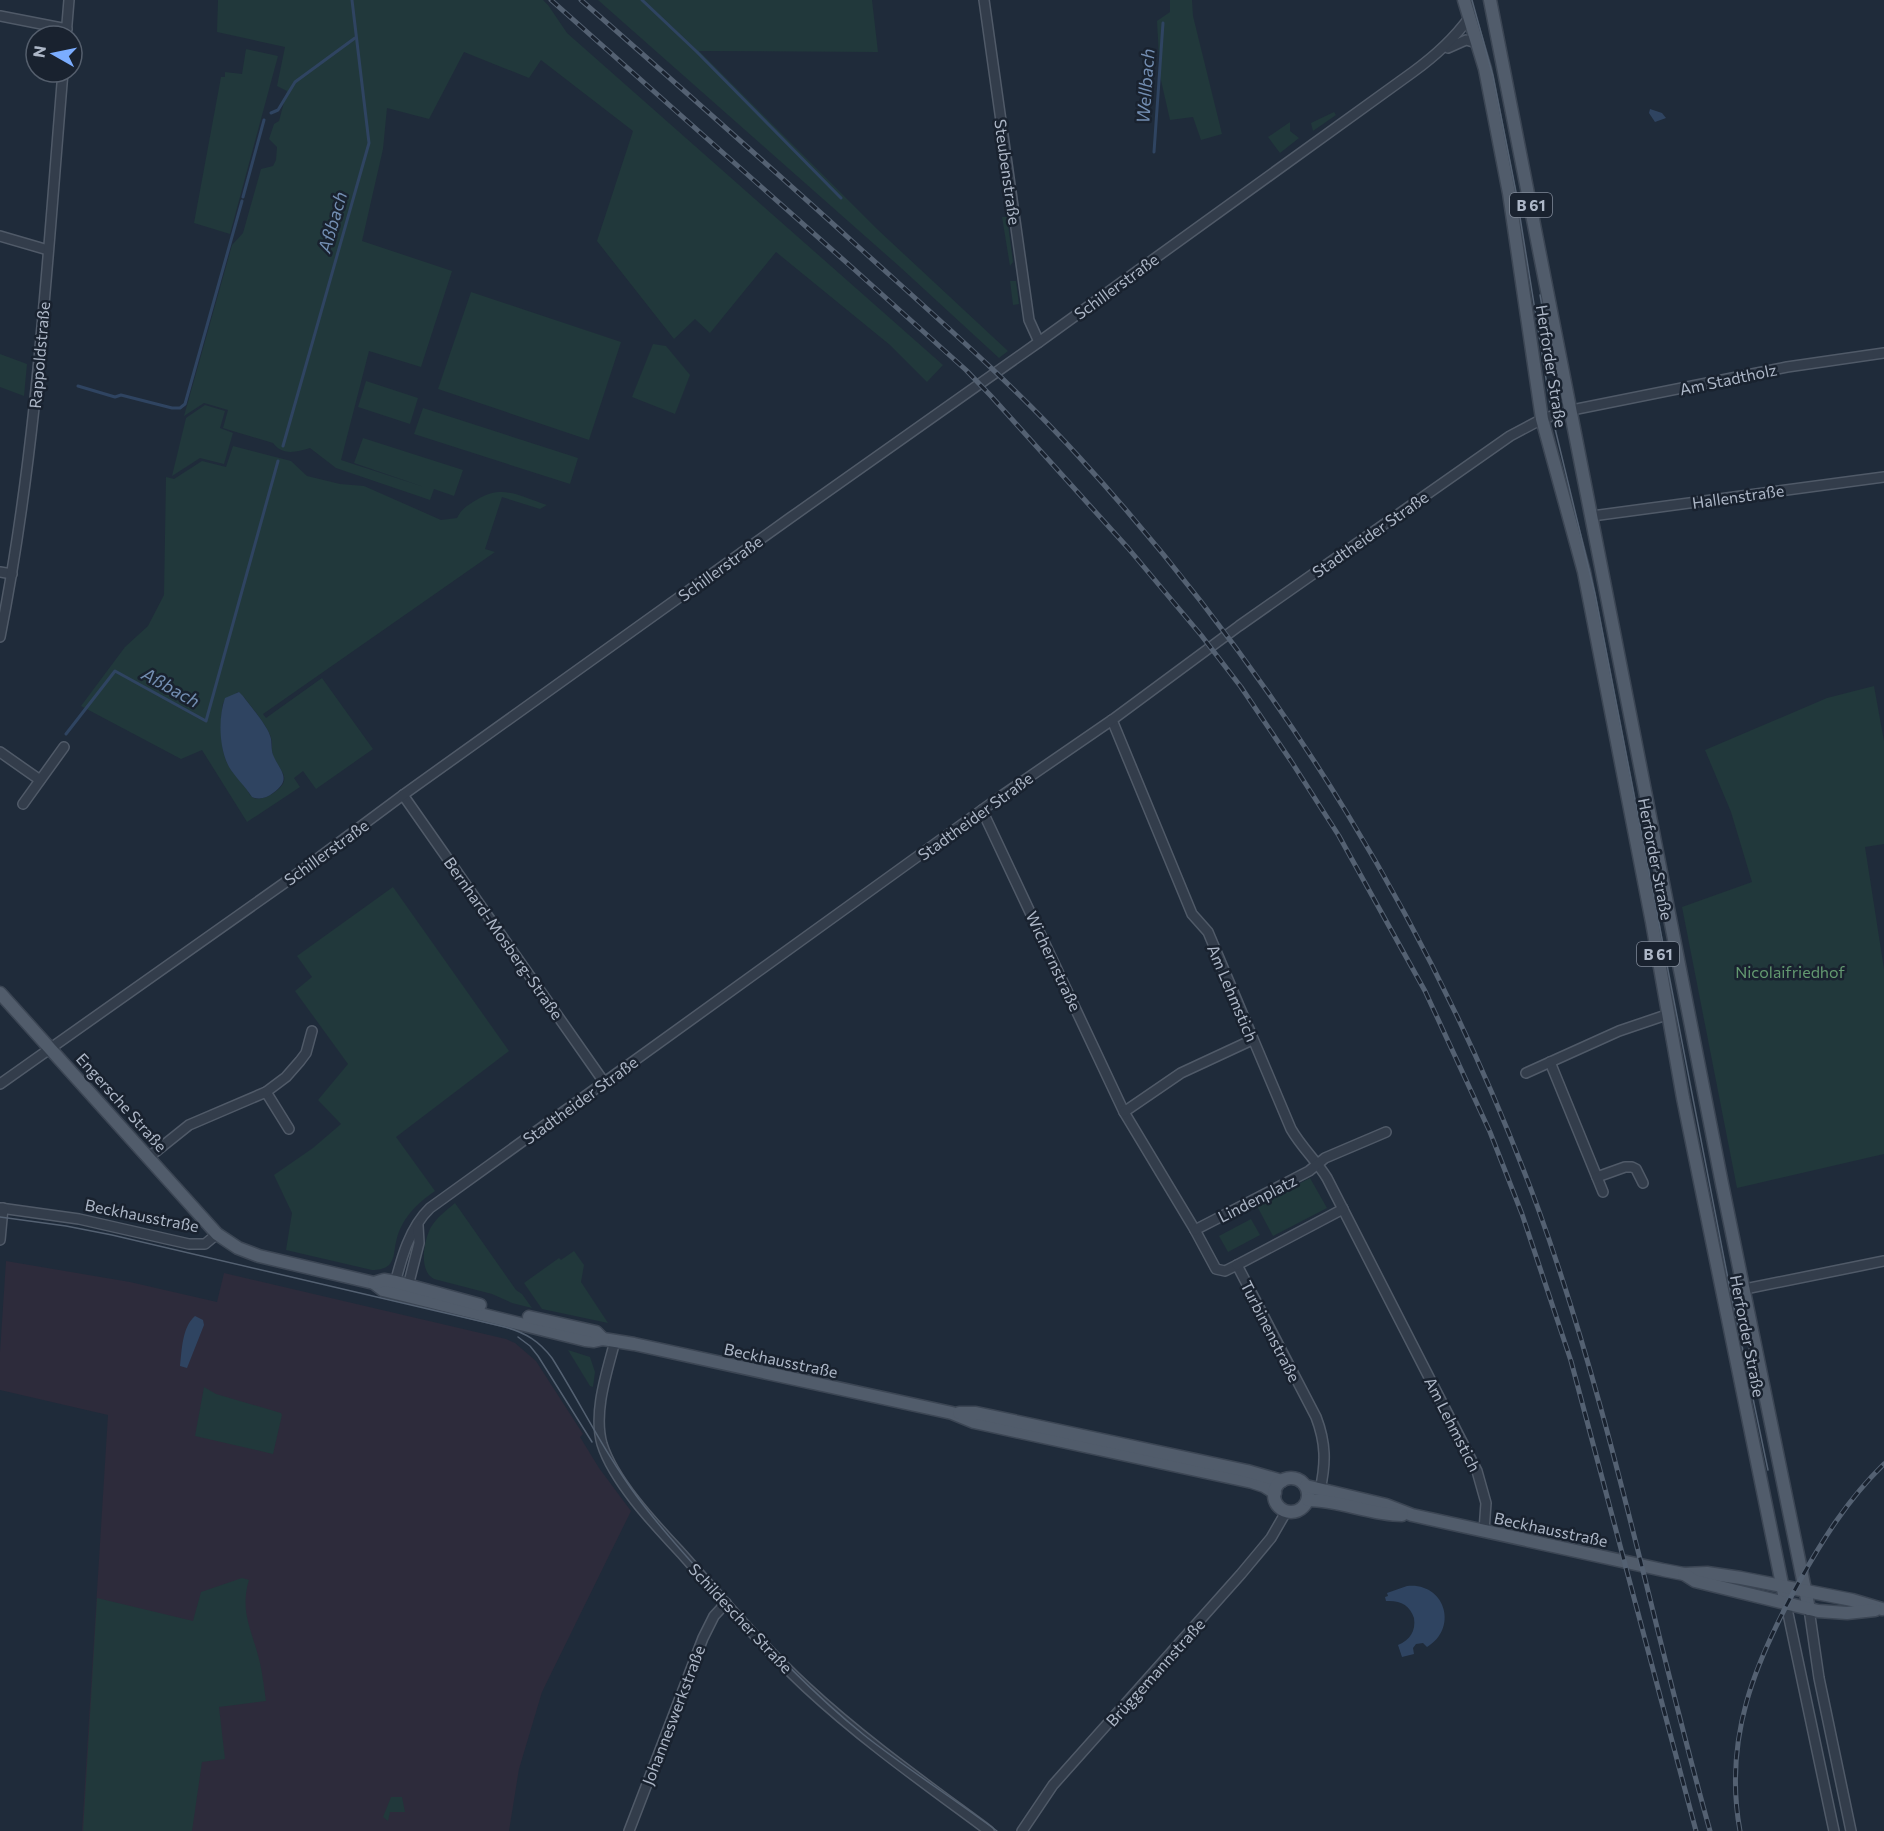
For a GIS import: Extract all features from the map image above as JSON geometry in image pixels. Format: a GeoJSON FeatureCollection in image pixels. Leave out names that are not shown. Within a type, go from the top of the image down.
{"type":"FeatureCollection","features":[{"type":"Feature","properties":{"kind":"main road","name":"Herforder Straße"},"geometry":{"type":"LineString","coordinates":[[1464,0],[1485,69],[1509,193],[1542,419],[1584,572],[1690,1132],[1786,1604]]}},
{"type":"Feature","properties":{"kind":"main road","name":"Herforder Straße"},"geometry":{"type":"LineString","coordinates":[[1490,0],[1722,1184],[1809,1609]]}},
{"type":"Feature","properties":{"kind":"main road","name":"Engersche Straße"},"geometry":{"type":"LineString","coordinates":[[0,993],[217,1234]]}},
{"type":"Feature","properties":{"kind":"main road","name":"Beckhausstraße"},"geometry":{"type":"LineString","coordinates":[[217,1234],[238,1248],[259,1256],[374,1283],[384,1281],[401,1289],[585,1340],[609,1340],[952,1413],[974,1422],[1252,1482],[1275,1493]]}},
{"type":"Feature","properties":{"kind":"main road","name":"Beckhausstraße"},"geometry":{"type":"LineString","coordinates":[[952,1413],[976,1413],[1247,1471],[1282,1481]]}},
{"type":"Feature","properties":{"kind":"main road"},"geometry":{"type":"LineString","coordinates":[[1295,1479],[1306,1486],[1308,1500],[1298,1511],[1286,1512],[1278,1505],[1275,1493],[1282,1481],[1295,1479]]}},
{"type":"Feature","properties":{"kind":"main road","name":"Beckhausstraße"},"geometry":{"type":"LineString","coordinates":[[1306,1486],[1386,1505],[1412,1515],[1684,1574],[1707,1573],[1851,1600],[1883,1609]]}},
{"type":"Feature","properties":{"kind":"main road","name":"Beckhausstraße"},"geometry":{"type":"LineString","coordinates":[[1308,1500],[1331,1501],[1384,1514],[1412,1515]]}},
{"type":"Feature","properties":{"kind":"main road","name":"Beckhausstraße"},"geometry":{"type":"LineString","coordinates":[[1684,1574],[1695,1581],[1809,1609],[1847,1613],[1883,1609]]}},
{"type":"Feature","properties":{"kind":"street"},"geometry":{"type":"LineString","coordinates":[[67,24],[69,0]]}},
{"type":"Feature","properties":{"kind":"street","name":"Steubenstraße"},"geometry":{"type":"LineString","coordinates":[[984,0],[1029,320],[1039,342]]}},
{"type":"Feature","properties":{"kind":"street"},"geometry":{"type":"LineString","coordinates":[[0,16],[33,24]]}},
{"type":"Feature","properties":{"kind":"street","name":"Schillerstraße"},"geometry":{"type":"LineString","coordinates":[[0,1084],[290,879],[403,795],[1039,342],[1440,52],[1469,18]]}},
{"type":"Feature","properties":{"kind":"street","name":"Schillerstraße"},"geometry":{"type":"LineString","coordinates":[[1440,52],[1466,40],[1477,43]]}},
{"type":"Feature","properties":{"kind":"street","name":"Rappoldstraße"},"geometry":{"type":"LineString","coordinates":[[0,637],[12,574],[37,391],[62,84]]}},
{"type":"Feature","properties":{"kind":"street"},"geometry":{"type":"LineString","coordinates":[[0,236],[48,250]]}},
{"type":"Feature","properties":{"kind":"street","name":"Am Stadtholz"},"geometry":{"type":"LineString","coordinates":[[1542,419],[1572,410],[1740,376],[1884,353]]}},
{"type":"Feature","properties":{"kind":"street","name":"Stadtheider Straße"},"geometry":{"type":"LineString","coordinates":[[401,1289],[419,1243],[418,1225],[430,1208],[982,810],[1112,720],[1239,626],[1510,436],[1542,419]]}},
{"type":"Feature","properties":{"kind":"street","name":"Hallenstraße"},"geometry":{"type":"LineString","coordinates":[[1592,516],[1884,477]]}},
{"type":"Feature","properties":{"kind":"street"},"geometry":{"type":"LineString","coordinates":[[0,572],[12,574]]}},
{"type":"Feature","properties":{"kind":"street","name":"Am Lehmstich"},"geometry":{"type":"LineString","coordinates":[[1112,720],[1192,914],[1208,932],[1291,1129],[1302,1147],[1318,1163],[1477,1471],[1486,1503],[1484,1531]]}},
{"type":"Feature","properties":{"kind":"street"},"geometry":{"type":"LineString","coordinates":[[23,804],[64,747]]}},
{"type":"Feature","properties":{"kind":"street"},"geometry":{"type":"LineString","coordinates":[[0,752],[40,780]]}},
{"type":"Feature","properties":{"kind":"street","name":"Bernhard-Mosberg-Straße"},"geometry":{"type":"LineString","coordinates":[[403,795],[604,1082]]}},
{"type":"Feature","properties":{"kind":"street","name":"Wichernstraße"},"geometry":{"type":"LineString","coordinates":[[982,810],[1124,1112]]}},
{"type":"Feature","properties":{"kind":"street"},"geometry":{"type":"LineString","coordinates":[[1526,1073],[1619,1031],[1669,1014]]}},
{"type":"Feature","properties":{"kind":"street"},"geometry":{"type":"LineString","coordinates":[[149,1157],[189,1125],[266,1092],[286,1077],[306,1053],[312,1031]]}},
{"type":"Feature","properties":{"kind":"street"},"geometry":{"type":"LineString","coordinates":[[1124,1112],[1180,1073],[1252,1040]]}},
{"type":"Feature","properties":{"kind":"street"},"geometry":{"type":"LineString","coordinates":[[1550,1062],[1603,1192]]}},
{"type":"Feature","properties":{"kind":"street"},"geometry":{"type":"LineString","coordinates":[[266,1092],[289,1129]]}},
{"type":"Feature","properties":{"kind":"street","name":"Turbinenstraße"},"geometry":{"type":"LineString","coordinates":[[1124,1112],[1216,1269],[1225,1271],[1237,1265],[1320,1428],[1325,1446],[1325,1463],[1320,1490]]}},
{"type":"Feature","properties":{"kind":"street"},"geometry":{"type":"LineString","coordinates":[[1318,1163],[1386,1132]]}},
{"type":"Feature","properties":{"kind":"street","name":"Lindenplatz"},"geometry":{"type":"LineString","coordinates":[[1195,1230],[1309,1171],[1318,1163]]}},
{"type":"Feature","properties":{"kind":"street"},"geometry":{"type":"LineString","coordinates":[[1597,1177],[1629,1166],[1636,1169],[1642,1183]]}},
{"type":"Feature","properties":{"kind":"street"},"geometry":{"type":"LineString","coordinates":[[0,1240],[1,1208]]}},
{"type":"Feature","properties":{"kind":"street","name":"Beckhausstraße"},"geometry":{"type":"LineString","coordinates":[[1,1208],[79,1219],[189,1244],[205,1244],[217,1234]]}},
{"type":"Feature","properties":{"kind":"street"},"geometry":{"type":"LineString","coordinates":[[1237,1265],[1343,1209]]}},
{"type":"Feature","properties":{"kind":"street"},"geometry":{"type":"LineString","coordinates":[[1744,1289],[1884,1261]]}},
{"type":"Feature","properties":{"kind":"street","name":"Schildescher Straße"},"geometry":{"type":"LineString","coordinates":[[609,1340],[600,1417],[601,1438],[606,1455],[639,1505],[801,1683],[850,1726],[989,1831]]}},
{"type":"Feature","properties":{"kind":"street","name":"Brüggemannstraße"},"geometry":{"type":"LineString","coordinates":[[1022,1831],[1053,1785],[1241,1574],[1274,1533],[1286,1512]]}},
{"type":"Feature","properties":{"kind":"street","name":"Johanneswerkstraße"},"geometry":{"type":"LineString","coordinates":[[629,1831],[703,1638],[711,1621],[726,1603]]}},
{"type":"Feature","properties":{"kind":"street","name":"Herforder Straße"},"geometry":{"type":"LineString","coordinates":[[1786,1604],[1834,1831]]}},
{"type":"Feature","properties":{"kind":"street","name":"Herforder Straße"},"geometry":{"type":"LineString","coordinates":[[1809,1609],[1821,1688],[1851,1831]]}},
{"type":"Feature","properties":{"kind":"shaded area"},"geometry":{"type":"Polygon","coordinates":[[[6,1261],[130,1282],[217,1302],[224,1273],[506,1339],[515,1343],[536,1361],[583,1434],[580,1437],[599,1468],[631,1511],[542,1692],[519,1769],[509,1831],[82,1831],[108,1415],[0,1390],[6,1261]]]}},
{"type":"Feature","properties":{"kind":"green space"},"geometry":{"type":"Polygon","coordinates":[[[218,0],[543,0],[567,33],[943,365],[927,382],[890,345],[776,252],[710,333],[695,319],[674,339],[597,241],[633,131],[541,60],[529,78],[464,52],[429,119],[387,108],[383,149],[362,241],[452,271],[421,367],[369,351],[341,460],[424,487],[354,463],[363,438],[463,470],[454,496],[434,489],[430,500],[336,468],[310,448],[295,452],[285,451],[273,443],[223,428],[228,410],[204,403],[184,416],[232,245],[243,233],[261,169],[273,166],[276,160],[277,147],[269,139],[274,124],[279,121],[287,91],[277,86],[285,47],[217,32],[218,0]]]}},
{"type":"Feature","properties":{"kind":"green space"},"geometry":{"type":"Polygon","coordinates":[[[598,0],[872,0],[878,52],[699,51],[877,229],[1008,351],[999,358],[900,267],[598,0]]]}},
{"type":"Feature","properties":{"kind":"green space"},"geometry":{"type":"Polygon","coordinates":[[[1170,0],[1192,0],[1193,16],[1222,134],[1201,140],[1193,117],[1170,120],[1160,76],[1157,21],[1170,12],[1170,0]]]}},
{"type":"Feature","properties":{"kind":"green space"},"geometry":{"type":"Polygon","coordinates":[[[246,49],[278,56],[230,234],[194,223],[221,77],[225,77],[225,72],[242,74],[246,49]]]}},
{"type":"Feature","properties":{"kind":"green space"},"geometry":{"type":"Polygon","coordinates":[[[1334,112],[1336,115],[1313,131],[1311,123],[1334,112]]]}},
{"type":"Feature","properties":{"kind":"green space"},"geometry":{"type":"Polygon","coordinates":[[[1290,122],[1290,131],[1299,138],[1280,153],[1268,137],[1290,122]]]}},
{"type":"Feature","properties":{"kind":"green space"},"geometry":{"type":"Polygon","coordinates":[[[1002,217],[1007,217],[1013,262],[1010,266],[1002,217]]]}},
{"type":"Feature","properties":{"kind":"green space"},"geometry":{"type":"Polygon","coordinates":[[[1010,281],[1016,281],[1019,304],[1013,305],[1010,281]]]}},
{"type":"Feature","properties":{"kind":"green space"},"geometry":{"type":"Polygon","coordinates":[[[471,292],[621,342],[589,440],[438,389],[471,292]]]}},
{"type":"Feature","properties":{"kind":"green space"},"geometry":{"type":"Polygon","coordinates":[[[653,344],[666,346],[690,375],[675,414],[632,397],[653,344]]]}},
{"type":"Feature","properties":{"kind":"green space"},"geometry":{"type":"Polygon","coordinates":[[[0,354],[27,364],[24,396],[0,387],[0,354]]]}},
{"type":"Feature","properties":{"kind":"green space"},"geometry":{"type":"Polygon","coordinates":[[[366,381],[418,398],[410,424],[358,407],[366,381]]]}},
{"type":"Feature","properties":{"kind":"green space"},"geometry":{"type":"Polygon","coordinates":[[[205,405],[225,411],[220,428],[233,433],[224,464],[200,458],[172,476],[186,418],[205,405]]]}},
{"type":"Feature","properties":{"kind":"green space"},"geometry":{"type":"Polygon","coordinates":[[[423,408],[578,458],[570,484],[414,434],[423,408]]]}},
{"type":"Feature","properties":{"kind":"green space"},"geometry":{"type":"Polygon","coordinates":[[[233,446],[291,461],[307,476],[340,484],[364,486],[441,520],[457,518],[471,503],[496,492],[512,493],[547,505],[540,509],[502,497],[485,549],[495,552],[263,714],[266,718],[322,678],[373,749],[316,789],[303,771],[294,778],[300,787],[247,822],[202,750],[181,759],[81,706],[125,647],[148,626],[164,595],[166,477],[174,479],[202,461],[226,467],[233,446]],[[238,692],[223,703],[222,746],[231,770],[244,784],[249,794],[256,799],[270,795],[279,789],[283,784],[284,775],[273,756],[270,734],[238,692]]]}},
{"type":"Feature","properties":{"kind":"green space","name":"Nicolaifriedhof"},"geometry":{"type":"Polygon","coordinates":[[[1874,686],[1884,741],[1884,844],[1865,847],[1884,969],[1884,1154],[1737,1188],[1682,907],[1752,882],[1731,812],[1705,750],[1827,698],[1874,686]]]}},
{"type":"Feature","properties":{"kind":"green space"},"geometry":{"type":"Polygon","coordinates":[[[393,887],[509,1051],[396,1137],[435,1191],[422,1201],[406,1219],[398,1234],[391,1263],[383,1268],[372,1270],[286,1250],[292,1213],[274,1175],[313,1148],[341,1124],[318,1100],[348,1064],[295,991],[312,977],[297,956],[393,887]]]}},
{"type":"Feature","properties":{"kind":"green space"},"geometry":{"type":"Polygon","coordinates":[[[1310,1178],[1327,1208],[1273,1236],[1257,1206],[1310,1178]]]}},
{"type":"Feature","properties":{"kind":"green space"},"geometry":{"type":"Polygon","coordinates":[[[455,1203],[516,1290],[522,1294],[532,1308],[512,1303],[492,1294],[434,1279],[429,1275],[424,1262],[428,1233],[436,1220],[455,1203]]]}},
{"type":"Feature","properties":{"kind":"green space"},"geometry":{"type":"Polygon","coordinates":[[[1251,1219],[1260,1235],[1228,1252],[1219,1236],[1251,1219]]]}},
{"type":"Feature","properties":{"kind":"green space"},"geometry":{"type":"Polygon","coordinates":[[[574,1251],[584,1265],[581,1282],[608,1323],[542,1309],[524,1283],[559,1258],[561,1260],[574,1251]]]}},
{"type":"Feature","properties":{"kind":"green space"},"geometry":{"type":"Polygon","coordinates":[[[568,1350],[590,1357],[595,1372],[593,1387],[590,1386],[568,1350]]]}},
{"type":"Feature","properties":{"kind":"green space"},"geometry":{"type":"Polygon","coordinates":[[[204,1387],[216,1394],[281,1413],[273,1454],[195,1436],[204,1387]]]}},
{"type":"Feature","properties":{"kind":"green space"},"geometry":{"type":"Polygon","coordinates":[[[242,1578],[249,1580],[246,1591],[246,1612],[260,1663],[266,1701],[219,1707],[225,1759],[202,1762],[192,1831],[83,1831],[97,1598],[193,1621],[201,1592],[242,1578]]]}},
{"type":"Feature","properties":{"kind":"green space"},"geometry":{"type":"Polygon","coordinates":[[[391,1797],[402,1797],[405,1812],[390,1812],[388,1821],[383,1817],[391,1797]]]}},
{"type":"Feature","properties":{"kind":"water"},"geometry":{"type":"Polygon","coordinates":[[[1650,109],[1662,113],[1666,118],[1655,122],[1649,113],[1650,109]]]}},
{"type":"Feature","properties":{"kind":"water"},"geometry":{"type":"Polygon","coordinates":[[[239,692],[270,734],[273,755],[284,779],[279,788],[263,798],[252,797],[229,767],[223,751],[221,715],[225,698],[239,692]]]}},
{"type":"Feature","properties":{"kind":"water"},"geometry":{"type":"Polygon","coordinates":[[[195,1316],[203,1320],[204,1325],[187,1368],[180,1366],[182,1346],[187,1326],[195,1316]]]}},
{"type":"Feature","properties":{"kind":"water"},"geometry":{"type":"Polygon","coordinates":[[[1407,1586],[1431,1591],[1443,1608],[1445,1618],[1443,1629],[1437,1639],[1427,1647],[1423,1643],[1416,1644],[1413,1648],[1414,1654],[1402,1657],[1398,1645],[1411,1634],[1414,1618],[1407,1607],[1396,1601],[1386,1601],[1385,1597],[1388,1596],[1387,1593],[1407,1586]]]}},
{"type":"Feature","properties":{"kind":"waterway","name":"Aßbach"},"geometry":{"type":"LineString","coordinates":[[283,446],[369,143],[352,0]]}},
{"type":"Feature","properties":{"kind":"waterway"},"geometry":{"type":"LineString","coordinates":[[642,0],[697,52],[841,198]]}},
{"type":"Feature","properties":{"kind":"waterway","name":"Wellbach"},"geometry":{"type":"LineString","coordinates":[[1154,152],[1163,23]]}},
{"type":"Feature","properties":{"kind":"waterway"},"geometry":{"type":"LineString","coordinates":[[271,113],[278,110],[295,82],[355,38]]}},
{"type":"Feature","properties":{"kind":"waterway"},"geometry":{"type":"LineString","coordinates":[[243,197],[264,120]]}},
{"type":"Feature","properties":{"kind":"waterway"},"geometry":{"type":"LineString","coordinates":[[78,386],[115,397],[121,395],[172,408],[180,408],[185,404],[242,201]]}},
{"type":"Feature","properties":{"kind":"waterway","name":"Aßbach"},"geometry":{"type":"LineString","coordinates":[[66,734],[115,671],[206,721],[278,461]]}},
{"type":"Feature","properties":{"kind":"tram line"},"geometry":{"type":"LineString","coordinates":[[1472,0],[1493,76],[1516,192],[1552,416],[1595,594],[1729,1284],[1768,1470]]}},
{"type":"Feature","properties":{"kind":"tram line"},"geometry":{"type":"LineString","coordinates":[[1540,295],[1553,366]]}},
{"type":"Feature","properties":{"kind":"tram line"},"geometry":{"type":"LineString","coordinates":[[0,1217],[112,1235],[505,1327],[532,1338],[552,1358],[638,1498],[679,1549],[757,1634],[809,1686],[864,1735],[997,1831]]}},
{"type":"Feature","properties":{"kind":"tram line"},"geometry":{"type":"LineString","coordinates":[[518,1337],[538,1356],[592,1442]]}},
{"type":"Feature","properties":{"kind":"railway"},"geometry":{"type":"LineString","coordinates":[[551,0],[856,271],[966,370],[991,396],[1128,548],[1201,635],[1241,687],[1339,836],[1425,991],[1490,1132],[1522,1214],[1571,1361],[1696,1831]]}},
{"type":"Feature","properties":{"kind":"railway"},"geometry":{"type":"LineString","coordinates":[[581,0],[947,326],[1080,458],[1153,542],[1222,629],[1286,719],[1346,812],[1402,908],[1452,1006],[1498,1108],[1539,1211],[1565,1287],[1610,1442],[1710,1831]]}},
{"type":"Feature","properties":{"kind":"railway"},"geometry":{"type":"LineString","coordinates":[[1740,1831],[1736,1797],[1736,1764],[1740,1732],[1757,1671],[1783,1612],[1817,1550],[1848,1505],[1884,1464]]}}]}
